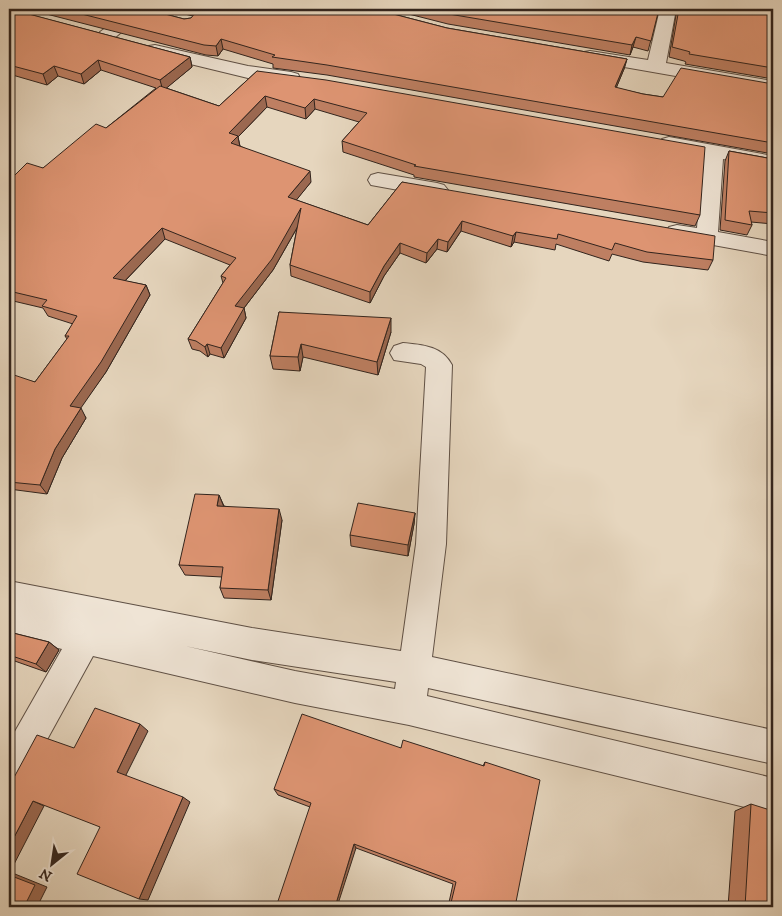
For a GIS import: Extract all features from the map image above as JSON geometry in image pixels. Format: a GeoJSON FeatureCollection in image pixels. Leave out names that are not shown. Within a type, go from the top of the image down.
{"type":"FeatureCollection","features":[{"type":"Feature","properties":{"kind":"street"},"geometry":{"type":"LineString","coordinates":[[160,14],[140,9],[115,39],[239,70],[307,80]]}},
{"type":"Feature","properties":{"kind":"street"},"geometry":{"type":"LineString","coordinates":[[656,67],[668,9]]}},
{"type":"Feature","properties":{"kind":"street"},"geometry":{"type":"LineString","coordinates":[[737,9],[773,15]]}},
{"type":"Feature","properties":{"kind":"street"},"geometry":{"type":"LineString","coordinates":[[572,53],[773,87]]}},
{"type":"Feature","properties":{"kind":"street"},"geometry":{"type":"LineString","coordinates":[[647,139],[773,162]]}},
{"type":"Feature","properties":{"kind":"street"},"geometry":{"type":"LineString","coordinates":[[707,238],[713,151]]}},
{"type":"Feature","properties":{"kind":"street"},"geometry":{"type":"LineString","coordinates":[[378,180],[455,193]]}},
{"type":"Feature","properties":{"kind":"street"},"geometry":{"type":"LineString","coordinates":[[658,229],[771,249]]}},
{"type":"Feature","properties":{"kind":"street"},"geometry":{"type":"LineString","coordinates":[[403,353],[426,355],[436,360],[439,365],[431,544],[412,687]]}},
{"type":"Feature","properties":{"kind":"street"},"geometry":{"type":"LineString","coordinates":[[9,595],[252,644],[412,687],[773,796]]}},
{"type":"Feature","properties":{"kind":"street"},"geometry":{"type":"LineString","coordinates":[[9,622],[296,687],[412,687],[773,747]]}},
{"type":"Feature","properties":{"kind":"street"},"geometry":{"type":"LineString","coordinates":[[9,775],[85,640]]}},
{"type":"Feature","properties":{"kind":"building"},"geometry":{"type":"Polygon","coordinates":[[[9,9],[190,57],[160,80],[98,60],[81,74],[54,66],[43,74],[9,65],[9,9]]]}},
{"type":"Feature","properties":{"kind":"building"},"geometry":{"type":"Polygon","coordinates":[[[62,9],[146,9],[184,19],[191,18],[196,12],[193,9],[374,9],[447,28],[627,59],[615,87],[643,94],[663,97],[681,68],[773,84],[773,143],[272,57],[275,55],[221,39],[216,46],[204,45],[62,9]]]}},
{"type":"Feature","properties":{"kind":"building"},"geometry":{"type":"Polygon","coordinates":[[[428,9],[659,9],[651,41],[636,37],[632,45],[428,9]]]}},
{"type":"Feature","properties":{"kind":"building"},"geometry":{"type":"Polygon","coordinates":[[[679,9],[768,10],[767,15],[773,16],[773,68],[689,54],[690,52],[672,47],[679,9]]]}},
{"type":"Feature","properties":{"kind":"building"},"geometry":{"type":"Polygon","coordinates":[[[257,71],[326,80],[705,147],[700,215],[414,166],[416,165],[342,141],[367,113],[314,99],[305,108],[265,96],[229,133],[238,136],[231,143],[310,171],[288,197],[368,225],[402,182],[715,236],[713,260],[647,252],[615,243],[612,250],[558,234],[557,239],[516,232],[513,236],[462,221],[448,242],[438,239],[427,253],[400,243],[384,266],[370,292],[290,265],[301,208],[272,259],[235,306],[244,308],[221,348],[207,344],[205,347],[196,341],[188,339],[226,278],[221,276],[236,258],[162,228],[113,278],[146,285],[101,362],[70,406],[81,408],[55,449],[40,485],[9,482],[9,376],[12,377],[14,375],[35,382],[69,336],[65,336],[77,316],[42,306],[47,300],[9,291],[9,181],[27,163],[43,168],[96,124],[106,128],[160,86],[219,106],[257,71]]]}},
{"type":"Feature","properties":{"kind":"building"},"geometry":{"type":"Polygon","coordinates":[[[729,151],[773,159],[773,213],[749,211],[752,225],[725,220],[729,151]]]}},
{"type":"Feature","properties":{"kind":"building"},"geometry":{"type":"Polygon","coordinates":[[[279,312],[391,318],[377,362],[301,344],[298,357],[270,356],[279,312]]]}},
{"type":"Feature","properties":{"kind":"building"},"geometry":{"type":"Polygon","coordinates":[[[195,494],[219,495],[217,506],[279,509],[268,590],[220,588],[223,567],[179,565],[195,494]]]}},
{"type":"Feature","properties":{"kind":"building"},"geometry":{"type":"Polygon","coordinates":[[[358,503],[415,513],[408,545],[350,535],[358,503]]]}},
{"type":"Feature","properties":{"kind":"building"},"geometry":{"type":"Polygon","coordinates":[[[9,632],[49,642],[36,664],[9,655],[9,632]]]}},
{"type":"Feature","properties":{"kind":"building"},"geometry":{"type":"Polygon","coordinates":[[[95,708],[140,724],[117,772],[183,797],[139,899],[77,874],[100,827],[33,801],[9,847],[9,784],[37,735],[74,748],[95,708]]]}},
{"type":"Feature","properties":{"kind":"building"},"geometry":{"type":"Polygon","coordinates":[[[302,714],[401,748],[403,740],[484,766],[485,762],[540,780],[515,907],[450,907],[456,882],[354,844],[335,907],[276,907],[311,803],[274,789],[302,714]]]}},
{"type":"Feature","properties":{"kind":"building"},"geometry":{"type":"Polygon","coordinates":[[[751,804],[773,811],[773,907],[745,907],[751,804]]]}},
{"type":"Feature","properties":{"kind":"building"},"geometry":{"type":"Polygon","coordinates":[[[9,875],[35,885],[24,907],[9,907],[9,875]]]}}]}
